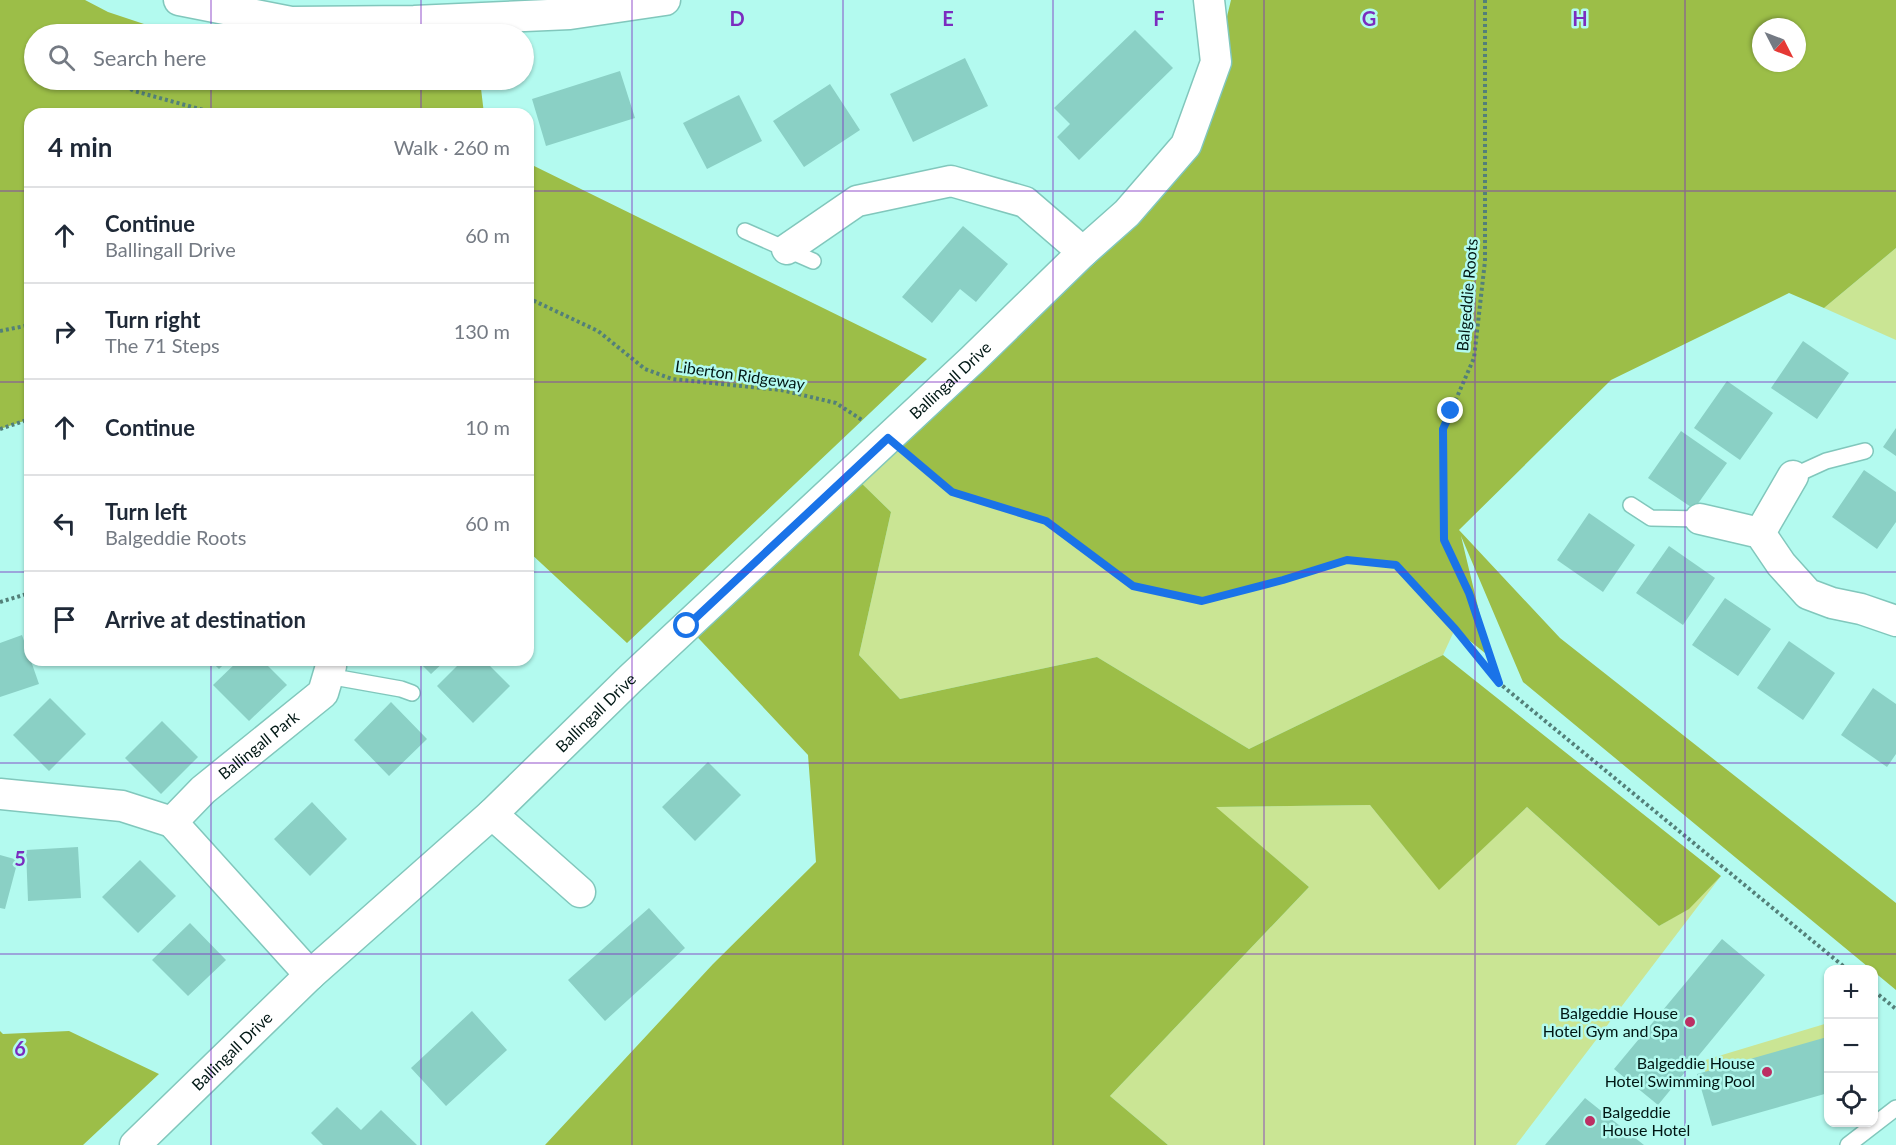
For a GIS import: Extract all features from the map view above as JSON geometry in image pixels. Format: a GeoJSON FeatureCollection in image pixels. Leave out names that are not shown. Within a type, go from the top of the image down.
{"type":"FeatureCollection","features":[{"type":"Feature","properties":{"kind":"street"},"geometry":{"type":"LineString","coordinates":[[179,0],[291,22],[414,21],[570,14],[663,0]]}},
{"type":"Feature","properties":{"kind":"street","name":"Ballingall Drive"},"geometry":{"type":"LineString","coordinates":[[135,1145],[310,975],[492,814],[630,679],[1127,213],[1186,145],[1216,62],[1209,0]]}},
{"type":"Feature","properties":{"kind":"street"},"geometry":{"type":"LineString","coordinates":[[800,255],[857,201],[951,181],[1025,202],[1083,252]]}},
{"type":"Feature","properties":{"kind":"street"},"geometry":{"type":"LineString","coordinates":[[1760,533],[1793,476]]}},
{"type":"Feature","properties":{"kind":"street"},"geometry":{"type":"LineString","coordinates":[[1700,519],[1760,533],[1781,564],[1808,594],[1896,621]]}},
{"type":"Feature","properties":{"kind":"street","name":"Ballingall Park"},"geometry":{"type":"LineString","coordinates":[[172,822],[203,790],[323,693],[328,668]]}},
{"type":"Feature","properties":{"kind":"street"},"geometry":{"type":"LineString","coordinates":[[0,794],[122,806],[172,822],[310,975]]}},
{"type":"Feature","properties":{"kind":"street"},"geometry":{"type":"LineString","coordinates":[[492,814],[579,892]]}},
{"type":"Feature","properties":{"kind":"lane"},"geometry":{"type":"LineString","coordinates":[[745,231],[800,255]]}},
{"type":"Feature","properties":{"kind":"lane"},"geometry":{"type":"LineString","coordinates":[[1793,476],[1826,462],[1865,451]]}},
{"type":"Feature","properties":{"kind":"lane"},"geometry":{"type":"LineString","coordinates":[[1631,505],[1651,518],[1700,519]]}},
{"type":"Feature","properties":{"kind":"lane"},"geometry":{"type":"LineString","coordinates":[[328,668],[412,693]]}},
{"type":"Feature","properties":{"kind":"lane"},"geometry":{"type":"LineString","coordinates":[[1848,1145],[1896,1108]]}},
{"type":"Feature","properties":{"kind":"path","name":"Balgeddie Roots"},"geometry":{"type":"LineString","coordinates":[[1485,0],[1485,261],[1474,358],[1443,429],[1444,540],[1469,593],[1499,683]]}},
{"type":"Feature","properties":{"kind":"path"},"geometry":{"type":"LineString","coordinates":[[132,90],[196,108]]}},
{"type":"Feature","properties":{"kind":"path","name":"Liberton Ridgeway"},"geometry":{"type":"LineString","coordinates":[[534,301],[597,330],[645,369],[672,379],[781,390],[836,403],[888,438],[952,492],[1046,521],[1133,586],[1202,601],[1283,580],[1347,560],[1396,565],[1455,629],[1499,683],[1843,965]]}},
{"type":"Feature","properties":{"kind":"path"},"geometry":{"type":"LineString","coordinates":[[0,331],[24,326]]}},
{"type":"Feature","properties":{"kind":"path"},"geometry":{"type":"LineString","coordinates":[[0,429],[24,420]]}},
{"type":"Feature","properties":{"kind":"path"},"geometry":{"type":"LineString","coordinates":[[0,602],[24,595]]}},
{"type":"Feature","properties":{"kind":"path"},"geometry":{"type":"LineString","coordinates":[[1878,994],[1896,1009]]}},
{"type":"Feature","properties":{"kind":"green space"},"geometry":{"type":"Polygon","coordinates":[[[0,0],[85,0],[108,12],[144,24],[24,24],[24,90],[481,90],[483,108],[24,108],[24,421],[0,429],[0,0]]]}},
{"type":"Feature","properties":{"kind":"green space"},"geometry":{"type":"Polygon","coordinates":[[[1231,0],[1896,0],[1896,248],[1824,308],[1789,293],[1611,380],[1459,530],[1560,638],[1896,903],[1896,990],[1878,975],[1878,965],[1866,965],[1523,682],[1461,536],[1490,657],[1455,629],[1396,565],[1347,560],[1283,581],[1202,601],[1133,586],[1046,521],[952,492],[888,438],[1186,145],[1216,62],[1231,0]]]}},
{"type":"Feature","properties":{"kind":"green space"},"geometry":{"type":"Polygon","coordinates":[[[534,166],[927,359],[627,643],[534,557],[534,166]]]}},
{"type":"Feature","properties":{"kind":"green space"},"geometry":{"type":"Polygon","coordinates":[[[1896,248],[1896,340],[1824,308],[1896,248]]]}},
{"type":"Feature","properties":{"kind":"green space"},"geometry":{"type":"Polygon","coordinates":[[[888,438],[952,492],[1045,521],[1133,586],[1283,581],[1347,560],[1396,565],[1455,629],[1443,655],[1249,749],[1097,657],[900,699],[859,655],[891,512],[851,473],[888,438]]]}},
{"type":"Feature","properties":{"kind":"green space"},"geometry":{"type":"Polygon","coordinates":[[[851,473],[891,512],[859,655],[900,699],[1097,657],[1249,749],[1443,655],[1721,876],[1689,909],[1659,926],[1527,807],[1439,890],[1370,805],[1216,807],[1309,887],[1110,1096],[1168,1145],[545,1145],[713,964],[816,862],[808,755],[687,626],[851,473]]]}},
{"type":"Feature","properties":{"kind":"green space"},"geometry":{"type":"Polygon","coordinates":[[[1370,805],[1439,889],[1527,807],[1659,926],[1689,908],[1721,876],[1516,1145],[1168,1145],[1110,1096],[1309,887],[1215,807],[1370,805]]]}},
{"type":"Feature","properties":{"kind":"green space","name":"Balgeddie House Hotel Swimming Pool"},"geometry":{"type":"Polygon","coordinates":[[[1824,1024],[1824,1083],[1718,1115],[1702,1061],[1824,1024]]]}},
{"type":"Feature","properties":{"kind":"green space"},"geometry":{"type":"Polygon","coordinates":[[[0,1031],[3,1034],[69,1031],[159,1074],[83,1145],[0,1145],[0,1031]]]}},
{"type":"Feature","properties":{"kind":"building"},"geometry":{"type":"Polygon","coordinates":[[[1135,30],[1173,68],[1079,160],[1057,137],[1070,124],[1054,108],[1135,30]]]}},
{"type":"Feature","properties":{"kind":"building"},"geometry":{"type":"Polygon","coordinates":[[[965,58],[988,106],[913,142],[890,94],[965,58]]]}},
{"type":"Feature","properties":{"kind":"building"},"geometry":{"type":"Polygon","coordinates":[[[620,71],[635,118],[546,146],[532,99],[620,71]]]}},
{"type":"Feature","properties":{"kind":"building"},"geometry":{"type":"Polygon","coordinates":[[[830,84],[860,130],[804,167],[773,121],[830,84]]]}},
{"type":"Feature","properties":{"kind":"building"},"geometry":{"type":"Polygon","coordinates":[[[739,95],[762,141],[707,169],[683,123],[739,95]]]}},
{"type":"Feature","properties":{"kind":"building"},"geometry":{"type":"Polygon","coordinates":[[[963,226],[1008,264],[976,302],[960,289],[932,323],[902,297],[963,226]]]}},
{"type":"Feature","properties":{"kind":"building"},"geometry":{"type":"Polygon","coordinates":[[[1803,341],[1849,373],[1817,419],[1771,388],[1803,341]]]}},
{"type":"Feature","properties":{"kind":"building"},"geometry":{"type":"Polygon","coordinates":[[[1727,381],[1773,413],[1740,460],[1694,428],[1727,381]]]}},
{"type":"Feature","properties":{"kind":"building"},"geometry":{"type":"Polygon","coordinates":[[[1896,428],[1896,456],[1883,447],[1896,428]]]}},
{"type":"Feature","properties":{"kind":"building"},"geometry":{"type":"Polygon","coordinates":[[[1681,431],[1727,463],[1694,509],[1648,478],[1681,431]]]}},
{"type":"Feature","properties":{"kind":"building"},"geometry":{"type":"Polygon","coordinates":[[[1864,470],[1896,492],[1896,522],[1877,549],[1832,517],[1864,470]]]}},
{"type":"Feature","properties":{"kind":"building"},"geometry":{"type":"Polygon","coordinates":[[[1589,513],[1635,545],[1603,592],[1557,560],[1589,513]]]}},
{"type":"Feature","properties":{"kind":"building"},"geometry":{"type":"Polygon","coordinates":[[[1669,546],[1715,578],[1683,625],[1636,593],[1669,546]]]}},
{"type":"Feature","properties":{"kind":"building"},"geometry":{"type":"Polygon","coordinates":[[[1725,598],[1771,629],[1738,676],[1692,645],[1725,598]]]}},
{"type":"Feature","properties":{"kind":"building"},"geometry":{"type":"Polygon","coordinates":[[[22,635],[24,666],[33,666],[39,684],[0,697],[0,643],[22,635]]]}},
{"type":"Feature","properties":{"kind":"building"},"geometry":{"type":"Polygon","coordinates":[[[1789,641],[1835,673],[1803,720],[1757,688],[1789,641]]]}},
{"type":"Feature","properties":{"kind":"building"},"geometry":{"type":"Polygon","coordinates":[[[233,666],[268,666],[287,685],[249,721],[213,685],[233,666]]]}},
{"type":"Feature","properties":{"kind":"building"},"geometry":{"type":"Polygon","coordinates":[[[423,666],[440,666],[431,674],[423,666]]]}},
{"type":"Feature","properties":{"kind":"building"},"geometry":{"type":"Polygon","coordinates":[[[457,666],[490,666],[510,686],[473,723],[437,686],[457,666]]]}},
{"type":"Feature","properties":{"kind":"building"},"geometry":{"type":"Polygon","coordinates":[[[1873,688],[1896,704],[1896,754],[1887,767],[1841,735],[1873,688]]]}},
{"type":"Feature","properties":{"kind":"building"},"geometry":{"type":"Polygon","coordinates":[[[50,698],[86,734],[49,771],[13,735],[50,698]]]}},
{"type":"Feature","properties":{"kind":"building"},"geometry":{"type":"Polygon","coordinates":[[[391,702],[427,739],[389,776],[354,740],[391,702]]]}},
{"type":"Feature","properties":{"kind":"building"},"geometry":{"type":"Polygon","coordinates":[[[162,721],[198,757],[161,794],[125,758],[162,721]]]}},
{"type":"Feature","properties":{"kind":"building"},"geometry":{"type":"Polygon","coordinates":[[[708,762],[741,795],[695,841],[662,807],[708,762]]]}},
{"type":"Feature","properties":{"kind":"building"},"geometry":{"type":"Polygon","coordinates":[[[312,802],[347,839],[310,876],[274,839],[312,802]]]}},
{"type":"Feature","properties":{"kind":"building"},"geometry":{"type":"Polygon","coordinates":[[[78,847],[81,898],[28,901],[26,850],[78,847]]]}},
{"type":"Feature","properties":{"kind":"building"},"geometry":{"type":"Polygon","coordinates":[[[0,855],[18,860],[5,909],[0,908],[0,855]]]}},
{"type":"Feature","properties":{"kind":"building"},"geometry":{"type":"Polygon","coordinates":[[[140,860],[176,896],[138,933],[102,897],[140,860]]]}},
{"type":"Feature","properties":{"kind":"building"},"geometry":{"type":"Polygon","coordinates":[[[649,908],[685,948],[605,1021],[568,980],[649,908]]]}},
{"type":"Feature","properties":{"kind":"building"},"geometry":{"type":"Polygon","coordinates":[[[190,923],[226,960],[188,996],[152,960],[190,923]]]}},
{"type":"Feature","properties":{"kind":"building","name":"Balgeddie House Hotel Gym and Spa"},"geometry":{"type":"Polygon","coordinates":[[[1722,939],[1765,975],[1658,1105],[1614,1069],[1722,939]]]}},
{"type":"Feature","properties":{"kind":"building"},"geometry":{"type":"Polygon","coordinates":[[[472,1011],[507,1050],[446,1106],[411,1068],[472,1011]]]}},
{"type":"Feature","properties":{"kind":"building","name":"Balgeddie House Hotel Swimming Pool"},"geometry":{"type":"Polygon","coordinates":[[[1824,1038],[1824,1094],[1712,1126],[1697,1074],[1824,1038]]]}},
{"type":"Feature","properties":{"kind":"building","name":"Balgeddie House Hotel"},"geometry":{"type":"Polygon","coordinates":[[[1585,1098],[1644,1145],[1545,1145],[1585,1098]]]}},
{"type":"Feature","properties":{"kind":"building"},"geometry":{"type":"Polygon","coordinates":[[[337,1107],[361,1130],[381,1110],[417,1145],[323,1145],[311,1133],[337,1107]]]}},
{"type":"Feature","properties":{"kind":"place","name":"Balgeddie House Hotel Gym and Spa"},"geometry":{"type":"Point","coordinates":[1690,1022]}},
{"type":"Feature","properties":{"kind":"place","name":"Balgeddie House Hotel Swimming Pool"},"geometry":{"type":"Point","coordinates":[1767,1072]}},
{"type":"Feature","properties":{"kind":"place","name":"Balgeddie House Hotel"},"geometry":{"type":"Point","coordinates":[1590,1121]}},
{"type":"Feature","properties":{"kind":"route"},"geometry":{"type":"LineString","coordinates":[[687,626],[888,438],[952,492],[1046,521],[1133,586],[1202,601],[1283,580],[1347,560],[1396,565],[1455,629],[1499,683],[1469,593],[1444,540],[1443,429],[1451,411]]}}]}
